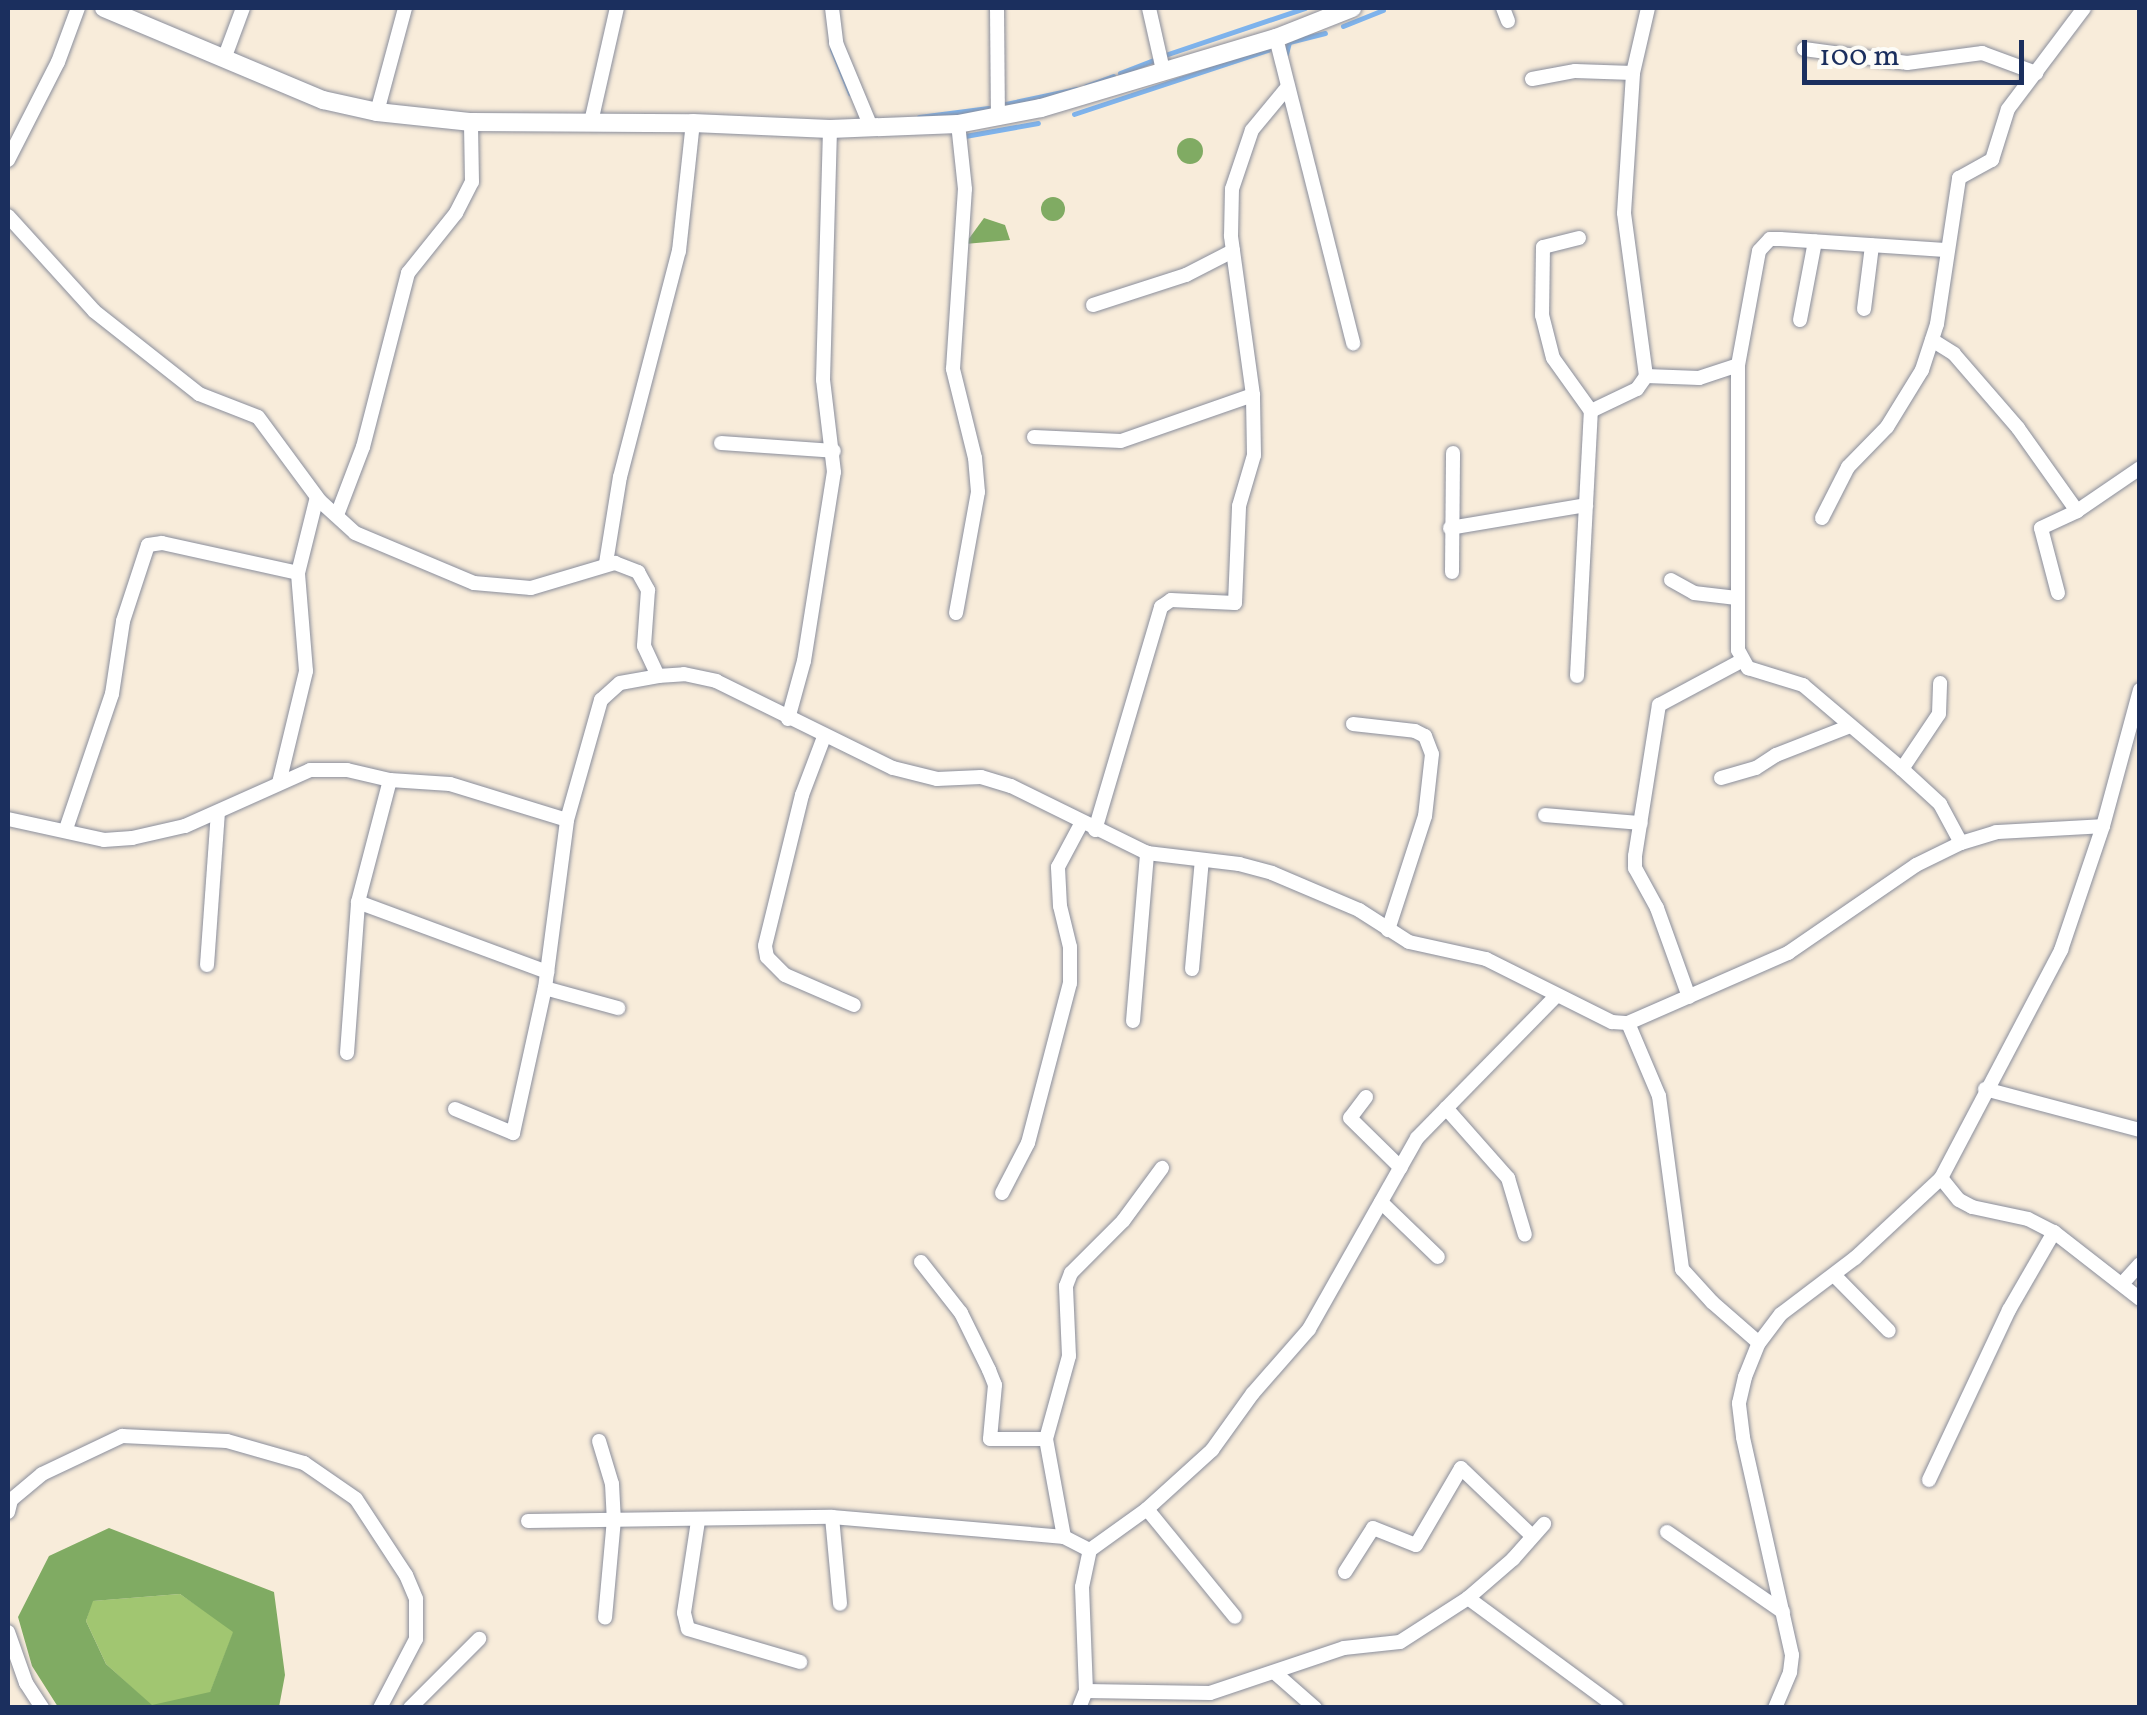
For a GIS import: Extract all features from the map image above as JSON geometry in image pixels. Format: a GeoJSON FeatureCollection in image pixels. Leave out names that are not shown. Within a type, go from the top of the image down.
{"type":"FeatureCollection","features":[{"type":"Feature","properties":{"kind":"street"},"geometry":{"type":"LineString","coordinates":[[8,160],[58,62],[78,8]]}},
{"type":"Feature","properties":{"kind":"street"},"geometry":{"type":"LineString","coordinates":[[104,8],[323,100],[377,112],[471,122],[693,122],[830,129],[958,124],[1080,99],[1163,70],[1276,38],[1352,8]]}},
{"type":"Feature","properties":{"kind":"street"},"geometry":{"type":"LineString","coordinates":[[224,59],[244,8]]}},
{"type":"Feature","properties":{"kind":"street"},"geometry":{"type":"LineString","coordinates":[[377,112],[405,8]]}},
{"type":"Feature","properties":{"kind":"street"},"geometry":{"type":"LineString","coordinates":[[591,122],[617,8]]}},
{"type":"Feature","properties":{"kind":"street"},"geometry":{"type":"LineString","coordinates":[[832,8],[836,44],[871,128]]}},
{"type":"Feature","properties":{"kind":"street"},"geometry":{"type":"LineString","coordinates":[[996,8],[998,118]]}},
{"type":"Feature","properties":{"kind":"street"},"geometry":{"type":"LineString","coordinates":[[1150,8],[1163,70]]}},
{"type":"Feature","properties":{"kind":"street"},"geometry":{"type":"LineString","coordinates":[[1592,411],[1637,389],[1646,376],[1624,240],[1625,145],[1633,73],[1648,8]]}},
{"type":"Feature","properties":{"kind":"street"},"geometry":{"type":"LineString","coordinates":[[1822,518],[1848,468],[1906,401],[1932,340],[1945,284],[1945,250],[1959,178],[1992,160],[2008,109],[2084,8]]}},
{"type":"Feature","properties":{"kind":"street"},"geometry":{"type":"LineString","coordinates":[[1276,38],[1354,343]]}},
{"type":"Feature","properties":{"kind":"street"},"geometry":{"type":"LineString","coordinates":[[1804,49],[1908,63],[1990,54],[2036,72]]}},
{"type":"Feature","properties":{"kind":"street"},"geometry":{"type":"LineString","coordinates":[[1532,79],[1575,71],[1633,73]]}},
{"type":"Feature","properties":{"kind":"street"},"geometry":{"type":"LineString","coordinates":[[1002,1193],[1028,1143],[1070,983],[1070,946],[1060,906],[1058,867],[1088,826],[1161,607],[1170,600],[1235,603],[1240,506],[1254,454],[1253,395],[1233,250],[1234,174],[1252,130],[1286,89]]}},
{"type":"Feature","properties":{"kind":"street"},"geometry":{"type":"LineString","coordinates":[[337,515],[362,447],[408,273],[456,214],[472,182],[471,122]]}},
{"type":"Feature","properties":{"kind":"street"},"geometry":{"type":"LineString","coordinates":[[606,563],[620,477],[679,251],[693,122]]}},
{"type":"Feature","properties":{"kind":"street"},"geometry":{"type":"LineString","coordinates":[[956,614],[978,492],[975,458],[953,369],[965,189],[958,124]]}},
{"type":"Feature","properties":{"kind":"street"},"geometry":{"type":"LineString","coordinates":[[788,719],[804,660],[833,486],[834,451],[823,380],[830,129]]}},
{"type":"Feature","properties":{"kind":"street"},"geometry":{"type":"LineString","coordinates":[[8,216],[94,311],[199,394],[258,417],[317,497],[341,524],[355,532],[474,582],[531,588],[606,563],[626,565],[645,580],[644,646],[658,676]]}},
{"type":"Feature","properties":{"kind":"street"},"geometry":{"type":"LineString","coordinates":[[1576,676],[1592,411],[1553,358],[1542,315],[1543,247],[1580,238]]}},
{"type":"Feature","properties":{"kind":"street"},"geometry":{"type":"LineString","coordinates":[[1945,250],[1770,239],[1759,250],[1738,366],[1737,598],[1741,661],[1748,668],[1802,685],[1940,804],[1961,842]]}},
{"type":"Feature","properties":{"kind":"street"},"geometry":{"type":"LineString","coordinates":[[1800,320],[1815,241]]}},
{"type":"Feature","properties":{"kind":"street"},"geometry":{"type":"LineString","coordinates":[[1864,309],[1872,246]]}},
{"type":"Feature","properties":{"kind":"street"},"geometry":{"type":"LineString","coordinates":[[1093,305],[1186,275],[1233,250]]}},
{"type":"Feature","properties":{"kind":"street"},"geometry":{"type":"LineString","coordinates":[[1932,340],[1954,354],[2018,428],[2077,511]]}},
{"type":"Feature","properties":{"kind":"street"},"geometry":{"type":"LineString","coordinates":[[1646,376],[1699,378],[1738,366]]}},
{"type":"Feature","properties":{"kind":"street"},"geometry":{"type":"LineString","coordinates":[[1034,437],[1120,440],[1253,395]]}},
{"type":"Feature","properties":{"kind":"street"},"geometry":{"type":"LineString","coordinates":[[721,444],[834,451]]}},
{"type":"Feature","properties":{"kind":"street"},"geometry":{"type":"LineString","coordinates":[[1452,572],[1453,454]]}},
{"type":"Feature","properties":{"kind":"street"},"geometry":{"type":"LineString","coordinates":[[2058,593],[2041,528],[2077,511],[2140,468]]}},
{"type":"Feature","properties":{"kind":"street"},"geometry":{"type":"LineString","coordinates":[[278,783],[306,671],[298,573],[317,497]]}},
{"type":"Feature","properties":{"kind":"street"},"geometry":{"type":"LineString","coordinates":[[1450,528],[1586,505]]}},
{"type":"Feature","properties":{"kind":"street"},"geometry":{"type":"LineString","coordinates":[[66,828],[112,694],[122,621],[148,546],[162,544],[298,573]]}},
{"type":"Feature","properties":{"kind":"street"},"geometry":{"type":"LineString","coordinates":[[1672,580],[1694,594],[1737,598]]}},
{"type":"Feature","properties":{"kind":"street"},"geometry":{"type":"LineString","coordinates":[[1689,997],[1658,908],[1635,868],[1659,706],[1741,661]]}},
{"type":"Feature","properties":{"kind":"street"},"geometry":{"type":"LineString","coordinates":[[456,1109],[512,1133],[545,988],[566,820],[606,692],[620,683],[658,676],[684,674],[716,681],[824,737],[915,774],[937,780],[981,778],[1012,786],[1147,853],[1272,874],[1360,910],[1410,942],[1486,959],[1612,1022],[1628,1023],[1788,953],[1916,865],[1961,842],[1996,832],[2103,826]]}},
{"type":"Feature","properties":{"kind":"street"},"geometry":{"type":"LineString","coordinates":[[1902,769],[1939,714],[1940,682]]}},
{"type":"Feature","properties":{"kind":"street"},"geometry":{"type":"LineString","coordinates":[[1775,1708],[1790,1672],[1792,1655],[1742,1437],[1740,1403],[1759,1342],[1781,1314],[1834,1274],[1941,1178],[2060,950],[2103,826],[2140,690]]}},
{"type":"Feature","properties":{"kind":"street"},"geometry":{"type":"LineString","coordinates":[[1353,724],[1415,731],[1425,736],[1432,754],[1424,816],[1388,930]]}},
{"type":"Feature","properties":{"kind":"street"},"geometry":{"type":"LineString","coordinates":[[1721,778],[1756,768],[1776,755],[1848,726]]}},
{"type":"Feature","properties":{"kind":"street"},"geometry":{"type":"LineString","coordinates":[[824,737],[802,795],[765,946],[773,966],[785,975],[854,1005]]}},
{"type":"Feature","properties":{"kind":"street"},"geometry":{"type":"LineString","coordinates":[[8,819],[66,828],[104,840],[132,838],[218,813],[278,783],[328,768],[390,780],[450,784],[566,820]]}},
{"type":"Feature","properties":{"kind":"street"},"geometry":{"type":"LineString","coordinates":[[347,1053],[358,902],[390,780]]}},
{"type":"Feature","properties":{"kind":"street"},"geometry":{"type":"LineString","coordinates":[[207,965],[218,813]]}},
{"type":"Feature","properties":{"kind":"street"},"geometry":{"type":"LineString","coordinates":[[1544,815],[1641,824]]}},
{"type":"Feature","properties":{"kind":"street"},"geometry":{"type":"LineString","coordinates":[[1133,1021],[1147,853]]}},
{"type":"Feature","properties":{"kind":"street"},"geometry":{"type":"LineString","coordinates":[[1192,969],[1202,860]]}},
{"type":"Feature","properties":{"kind":"street"},"geometry":{"type":"LineString","coordinates":[[358,902],[547,972]]}},
{"type":"Feature","properties":{"kind":"street"},"geometry":{"type":"LineString","coordinates":[[545,988],[618,1008]]}},
{"type":"Feature","properties":{"kind":"street"},"geometry":{"type":"LineString","coordinates":[[1079,1708],[1086,1691],[1082,1587],[1090,1550],[1146,1509],[1212,1450],[1253,1393],[1308,1329],[1417,1138],[1556,996]]}},
{"type":"Feature","properties":{"kind":"street"},"geometry":{"type":"LineString","coordinates":[[1628,1023],[1659,1096],[1682,1269],[1712,1302],[1759,1342]]}},
{"type":"Feature","properties":{"kind":"street"},"geometry":{"type":"LineString","coordinates":[[1985,1089],[2140,1130]]}},
{"type":"Feature","properties":{"kind":"street"},"geometry":{"type":"LineString","coordinates":[[1366,1097],[1350,1118],[1401,1168]]}},
{"type":"Feature","properties":{"kind":"street"},"geometry":{"type":"LineString","coordinates":[[1446,1108],[1508,1178],[1526,1235]]}},
{"type":"Feature","properties":{"kind":"street"},"geometry":{"type":"LineString","coordinates":[[1064,1536],[1046,1439],[1069,1356],[1066,1286],[1071,1274],[1123,1221],[1162,1168]]}},
{"type":"Feature","properties":{"kind":"street"},"geometry":{"type":"LineString","coordinates":[[1941,1178],[1959,1200],[1972,1207],[2028,1219],[2054,1232],[2140,1298]]}},
{"type":"Feature","properties":{"kind":"street"},"geometry":{"type":"LineString","coordinates":[[1381,1202],[1438,1258]]}},
{"type":"Feature","properties":{"kind":"street"},"geometry":{"type":"LineString","coordinates":[[1928,1480],[2009,1310],[2054,1232]]}},
{"type":"Feature","properties":{"kind":"street"},"geometry":{"type":"LineString","coordinates":[[921,1262],[961,1313],[995,1385],[990,1439],[1046,1439]]}},
{"type":"Feature","properties":{"kind":"street"},"geometry":{"type":"LineString","coordinates":[[2122,1284],[2140,1264]]}},
{"type":"Feature","properties":{"kind":"street"},"geometry":{"type":"LineString","coordinates":[[1834,1274],[1889,1331]]}},
{"type":"Feature","properties":{"kind":"street"},"geometry":{"type":"LineString","coordinates":[[8,1512],[11,1500],[42,1474],[122,1436],[227,1441],[304,1463],[356,1499],[406,1575],[416,1599],[416,1639],[380,1708]]}},
{"type":"Feature","properties":{"kind":"street"},"geometry":{"type":"LineString","coordinates":[[599,1441],[612,1484],[614,1519],[605,1618]]}},
{"type":"Feature","properties":{"kind":"street"},"geometry":{"type":"LineString","coordinates":[[1345,1572],[1372,1528],[1416,1545],[1462,1468],[1531,1536]]}},
{"type":"Feature","properties":{"kind":"street"},"geometry":{"type":"LineString","coordinates":[[1146,1509],[1234,1617]]}},
{"type":"Feature","properties":{"kind":"street"},"geometry":{"type":"LineString","coordinates":[[528,1521],[832,1517],[1064,1536],[1090,1550]]}},
{"type":"Feature","properties":{"kind":"street"},"geometry":{"type":"LineString","coordinates":[[832,1517],[840,1604]]}},
{"type":"Feature","properties":{"kind":"street"},"geometry":{"type":"LineString","coordinates":[[698,1521],[684,1613],[688,1629],[800,1662]]}},
{"type":"Feature","properties":{"kind":"street"},"geometry":{"type":"LineString","coordinates":[[1086,1691],[1131,1700],[1210,1693],[1344,1648],[1400,1642],[1468,1598],[1513,1559],[1544,1524]]}},
{"type":"Feature","properties":{"kind":"street"},"geometry":{"type":"LineString","coordinates":[[1667,1532],[1784,1612]]}},
{"type":"Feature","properties":{"kind":"street"},"geometry":{"type":"LineString","coordinates":[[1468,1598],[1617,1708]]}},
{"type":"Feature","properties":{"kind":"street"},"geometry":{"type":"LineString","coordinates":[[8,1632],[26,1683],[42,1708]]}},
{"type":"Feature","properties":{"kind":"street"},"geometry":{"type":"LineString","coordinates":[[410,1708],[479,1640]]}},
{"type":"Feature","properties":{"kind":"street"},"geometry":{"type":"LineString","coordinates":[[1274,1672],[1315,1708]]}},
{"type":"Feature","properties":{"kind":"green space"},"geometry":{"type":"Polygon","coordinates":[[[1190,138],[1199,142],[1203,151],[1199,160],[1190,164],[1181,160],[1177,151],[1181,142],[1190,138]]]}},
{"type":"Feature","properties":{"kind":"green space"},"geometry":{"type":"Polygon","coordinates":[[[1053,197],[1062,200],[1062,218],[1053,221],[1044,218],[1041,209],[1044,200],[1053,197]]]}},
{"type":"Feature","properties":{"kind":"green space"},"geometry":{"type":"Polygon","coordinates":[[[984,218],[1005,225],[1010,240],[965,244],[984,218]]]}},
{"type":"Feature","properties":{"kind":"green space"},"geometry":{"type":"Polygon","coordinates":[[[109,1528],[274,1592],[285,1675],[279,1707],[58,1707],[32,1666],[18,1617],[49,1556],[109,1528]],[[180,1594],[93,1601],[86,1621],[106,1664],[152,1705],[210,1692],[233,1632],[180,1594]]]}},
{"type":"Feature","properties":{"kind":"green space"},"geometry":{"type":"Polygon","coordinates":[[[180,1594],[234,1631],[210,1693],[152,1706],[106,1664],[86,1621],[92,1601],[180,1594]]]}},
{"type":"Feature","properties":{"kind":"waterway"},"geometry":{"type":"LineString","coordinates":[[1165,55],[1305,8]]}},
{"type":"Feature","properties":{"kind":"waterway"},"geometry":{"type":"LineString","coordinates":[[1343,26],[1383,10]]}},
{"type":"Feature","properties":{"kind":"waterway"},"geometry":{"type":"LineString","coordinates":[[1286,54],[1289,42],[1325,33]]}},
{"type":"Feature","properties":{"kind":"waterway"},"geometry":{"type":"LineString","coordinates":[[832,49],[850,93]]}},
{"type":"Feature","properties":{"kind":"waterway"},"geometry":{"type":"LineString","coordinates":[[1074,114],[1268,50]]}},
{"type":"Feature","properties":{"kind":"waterway"},"geometry":{"type":"LineString","coordinates":[[1120,73],[1157,59]]}},
{"type":"Feature","properties":{"kind":"waterway"},"geometry":{"type":"LineString","coordinates":[[1086,86],[1113,76]]}},
{"type":"Feature","properties":{"kind":"waterway"},"geometry":{"type":"LineString","coordinates":[[1001,105],[1076,89]]}},
{"type":"Feature","properties":{"kind":"waterway"},"geometry":{"type":"LineString","coordinates":[[919,117],[988,108]]}},
{"type":"Feature","properties":{"kind":"waterway"},"geometry":{"type":"LineString","coordinates":[[965,136],[1038,123]]}}]}
